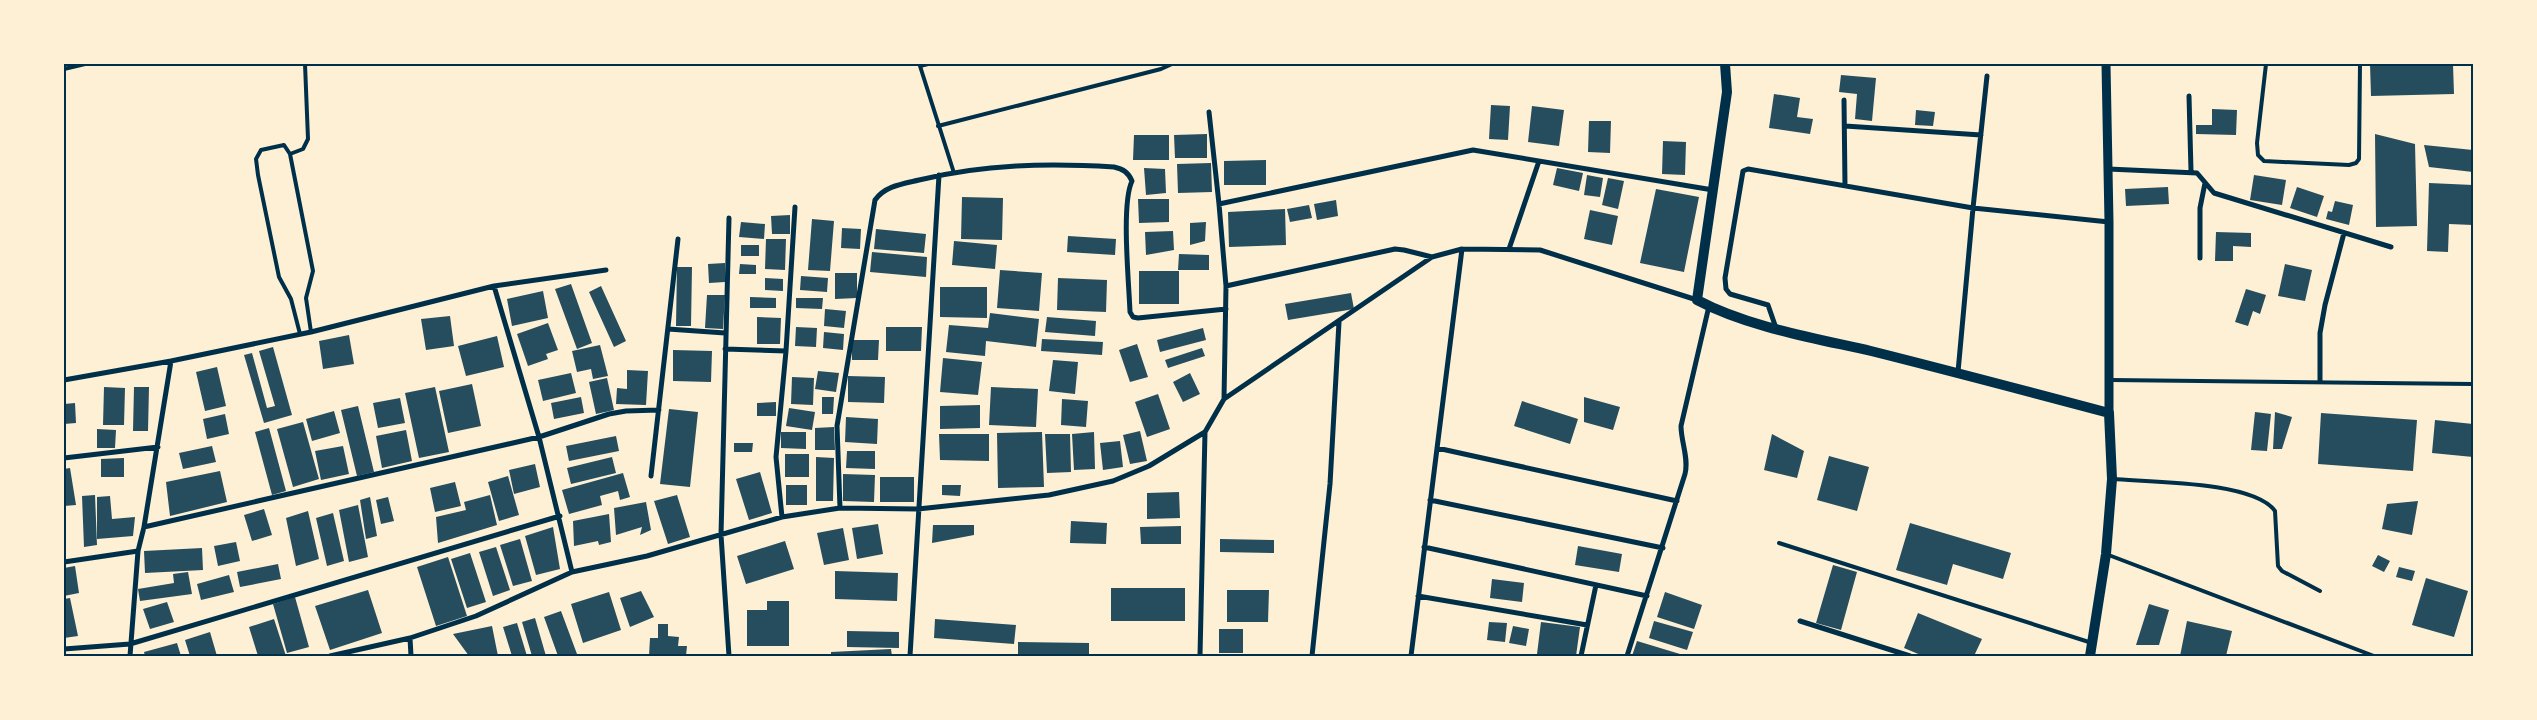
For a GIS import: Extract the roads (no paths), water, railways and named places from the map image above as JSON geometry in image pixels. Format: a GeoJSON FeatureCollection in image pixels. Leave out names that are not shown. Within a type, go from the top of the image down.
{"type":"FeatureCollection","features":[{"type":"Feature","properties":{"kind":"main road"},"geometry":{"type":"LineString","coordinates":[[1725,64],[1727,92],[1696,300],[1776,328],[1958,372],[2109,413],[2112,479],[2106,554],[2090,656]]}},
{"type":"Feature","properties":{"kind":"street"},"geometry":{"type":"LineString","coordinates":[[2106,64],[2109,222],[2109,413]]}},
{"type":"Feature","properties":{"kind":"street"},"geometry":{"type":"LineString","coordinates":[[1958,372],[1987,76]]}},
{"type":"Feature","properties":{"kind":"street"},"geometry":{"type":"LineString","coordinates":[[2189,96],[2192,172]]}},
{"type":"Feature","properties":{"kind":"street"},"geometry":{"type":"LineString","coordinates":[[1844,100],[1845,186]]}},
{"type":"Feature","properties":{"kind":"street"},"geometry":{"type":"LineString","coordinates":[[1209,112],[1226,286],[1224,399]]}},
{"type":"Feature","properties":{"kind":"street"},"geometry":{"type":"LineString","coordinates":[[1844,126],[1981,134]]}},
{"type":"Feature","properties":{"kind":"street"},"geometry":{"type":"LineString","coordinates":[[1219,204],[1473,150],[1712,190]]}},
{"type":"Feature","properties":{"kind":"street"},"geometry":{"type":"LineString","coordinates":[[1509,250],[1539,161]]}},
{"type":"Feature","properties":{"kind":"street"},"geometry":{"type":"LineString","coordinates":[[840,508],[837,426],[875,200],[881,192],[891,187],[939,175],[997,166],[1056,164],[1114,166],[1128,174],[1132,181],[1128,190],[1128,247],[1130,312],[1133,317],[1226,309]]}},
{"type":"Feature","properties":{"kind":"street"},"geometry":{"type":"LineString","coordinates":[[1776,328],[1768,305],[1730,294],[1726,289],[1725,278],[1742,174],[1748,169],[1973,208],[2109,222]]}},
{"type":"Feature","properties":{"kind":"street"},"geometry":{"type":"LineString","coordinates":[[2108,169],[2192,172],[2200,175],[2214,193],[2391,247]]}},
{"type":"Feature","properties":{"kind":"street"},"geometry":{"type":"LineString","coordinates":[[910,656],[939,175]]}},
{"type":"Feature","properties":{"kind":"street"},"geometry":{"type":"LineString","coordinates":[[2200,258],[2200,208],[2205,183]]}},
{"type":"Feature","properties":{"kind":"street"},"geometry":{"type":"LineString","coordinates":[[782,517],[776,457],[786,351],[795,208]]}},
{"type":"Feature","properties":{"kind":"street"},"geometry":{"type":"LineString","coordinates":[[729,218],[721,535],[729,656]]}},
{"type":"Feature","properties":{"kind":"street"},"geometry":{"type":"LineString","coordinates":[[2320,381],[2320,333],[2324,304],[2344,233]]}},
{"type":"Feature","properties":{"kind":"street"},"geometry":{"type":"LineString","coordinates":[[651,476],[678,239]]}},
{"type":"Feature","properties":{"kind":"street"},"geometry":{"type":"LineString","coordinates":[[1226,286],[1395,249],[1432,257]]}},
{"type":"Feature","properties":{"kind":"street"},"geometry":{"type":"LineString","coordinates":[[1411,656],[1462,249]]}},
{"type":"Feature","properties":{"kind":"street"},"geometry":{"type":"LineString","coordinates":[[1200,656],[1205,432],[1224,399],[1432,257],[1462,249],[1540,250],[1696,300]]}},
{"type":"Feature","properties":{"kind":"street"},"geometry":{"type":"LineString","coordinates":[[64,380],[171,361],[311,332],[494,286],[606,270]]}},
{"type":"Feature","properties":{"kind":"street"},"geometry":{"type":"LineString","coordinates":[[494,286],[539,436],[560,516],[572,572]]}},
{"type":"Feature","properties":{"kind":"street"},"geometry":{"type":"LineString","coordinates":[[1627,656],[1663,548],[1687,467],[1681,426],[1709,306]]}},
{"type":"Feature","properties":{"kind":"street"},"geometry":{"type":"LineString","coordinates":[[1312,656],[1330,484],[1339,322]]}},
{"type":"Feature","properties":{"kind":"street"},"geometry":{"type":"LineString","coordinates":[[668,329],[725,333]]}},
{"type":"Feature","properties":{"kind":"street"},"geometry":{"type":"LineString","coordinates":[[725,349],[786,351]]}},
{"type":"Feature","properties":{"kind":"street"},"geometry":{"type":"LineString","coordinates":[[130,656],[138,551],[158,447],[171,361]]}},
{"type":"Feature","properties":{"kind":"street"},"geometry":{"type":"LineString","coordinates":[[144,527],[539,436],[609,414],[626,411],[659,410]]}},
{"type":"Feature","properties":{"kind":"street"},"geometry":{"type":"LineString","coordinates":[[330,656],[410,638],[476,616],[572,572],[647,556],[782,517],[840,508],[918,509],[1049,495],[1113,481],[1149,466],[1205,432]]}},
{"type":"Feature","properties":{"kind":"street"},"geometry":{"type":"LineString","coordinates":[[64,458],[158,447]]}},
{"type":"Feature","properties":{"kind":"street"},"geometry":{"type":"LineString","coordinates":[[1437,448],[1677,501]]}},
{"type":"Feature","properties":{"kind":"street"},"geometry":{"type":"LineString","coordinates":[[1430,500],[1663,548]]}},
{"type":"Feature","properties":{"kind":"street"},"geometry":{"type":"LineString","coordinates":[[64,649],[130,644],[560,516]]}},
{"type":"Feature","properties":{"kind":"street"},"geometry":{"type":"LineString","coordinates":[[1424,547],[1647,596]]}},
{"type":"Feature","properties":{"kind":"street"},"geometry":{"type":"LineString","coordinates":[[64,562],[138,551]]}},
{"type":"Feature","properties":{"kind":"street"},"geometry":{"type":"LineString","coordinates":[[1581,656],[1596,585]]}},
{"type":"Feature","properties":{"kind":"street"},"geometry":{"type":"LineString","coordinates":[[1418,596],[1587,626]]}},
{"type":"Feature","properties":{"kind":"street"},"geometry":{"type":"LineString","coordinates":[[1800,621],[1910,656]]}},
{"type":"Feature","properties":{"kind":"street"},"geometry":{"type":"LineString","coordinates":[[410,638],[411,656]]}},
{"type":"Feature","properties":{"kind":"lane"},"geometry":{"type":"LineString","coordinates":[[64,69],[85,64]]}},
{"type":"Feature","properties":{"kind":"lane"},"geometry":{"type":"LineString","coordinates":[[290,154],[303,149],[308,139],[305,64]]}},
{"type":"Feature","properties":{"kind":"lane"},"geometry":{"type":"LineString","coordinates":[[928,64],[920,65],[954,173]]}},
{"type":"Feature","properties":{"kind":"lane"},"geometry":{"type":"LineString","coordinates":[[938,126],[1161,69],[1172,64]]}},
{"type":"Feature","properties":{"kind":"lane"},"geometry":{"type":"LineString","coordinates":[[2266,64],[2257,143],[2258,155],[2264,161],[2349,166],[2356,163],[2359,159],[2360,64]]}},
{"type":"Feature","properties":{"kind":"lane"},"geometry":{"type":"LineString","coordinates":[[300,334],[291,299],[279,277],[256,159],[261,150],[271,146],[284,145],[290,154],[313,271],[306,298],[311,332]]}},
{"type":"Feature","properties":{"kind":"lane"},"geometry":{"type":"LineString","coordinates":[[2110,380],[2473,384]]}},
{"type":"Feature","properties":{"kind":"lane"},"geometry":{"type":"LineString","coordinates":[[2112,479],[2205,485],[2260,498],[2270,504],[2274,511],[2278,566],[2282,571],[2320,591]]}},
{"type":"Feature","properties":{"kind":"lane"},"geometry":{"type":"LineString","coordinates":[[1779,543],[2092,643]]}},
{"type":"Feature","properties":{"kind":"lane"},"geometry":{"type":"LineString","coordinates":[[2106,554],[2374,656]]}}]}
